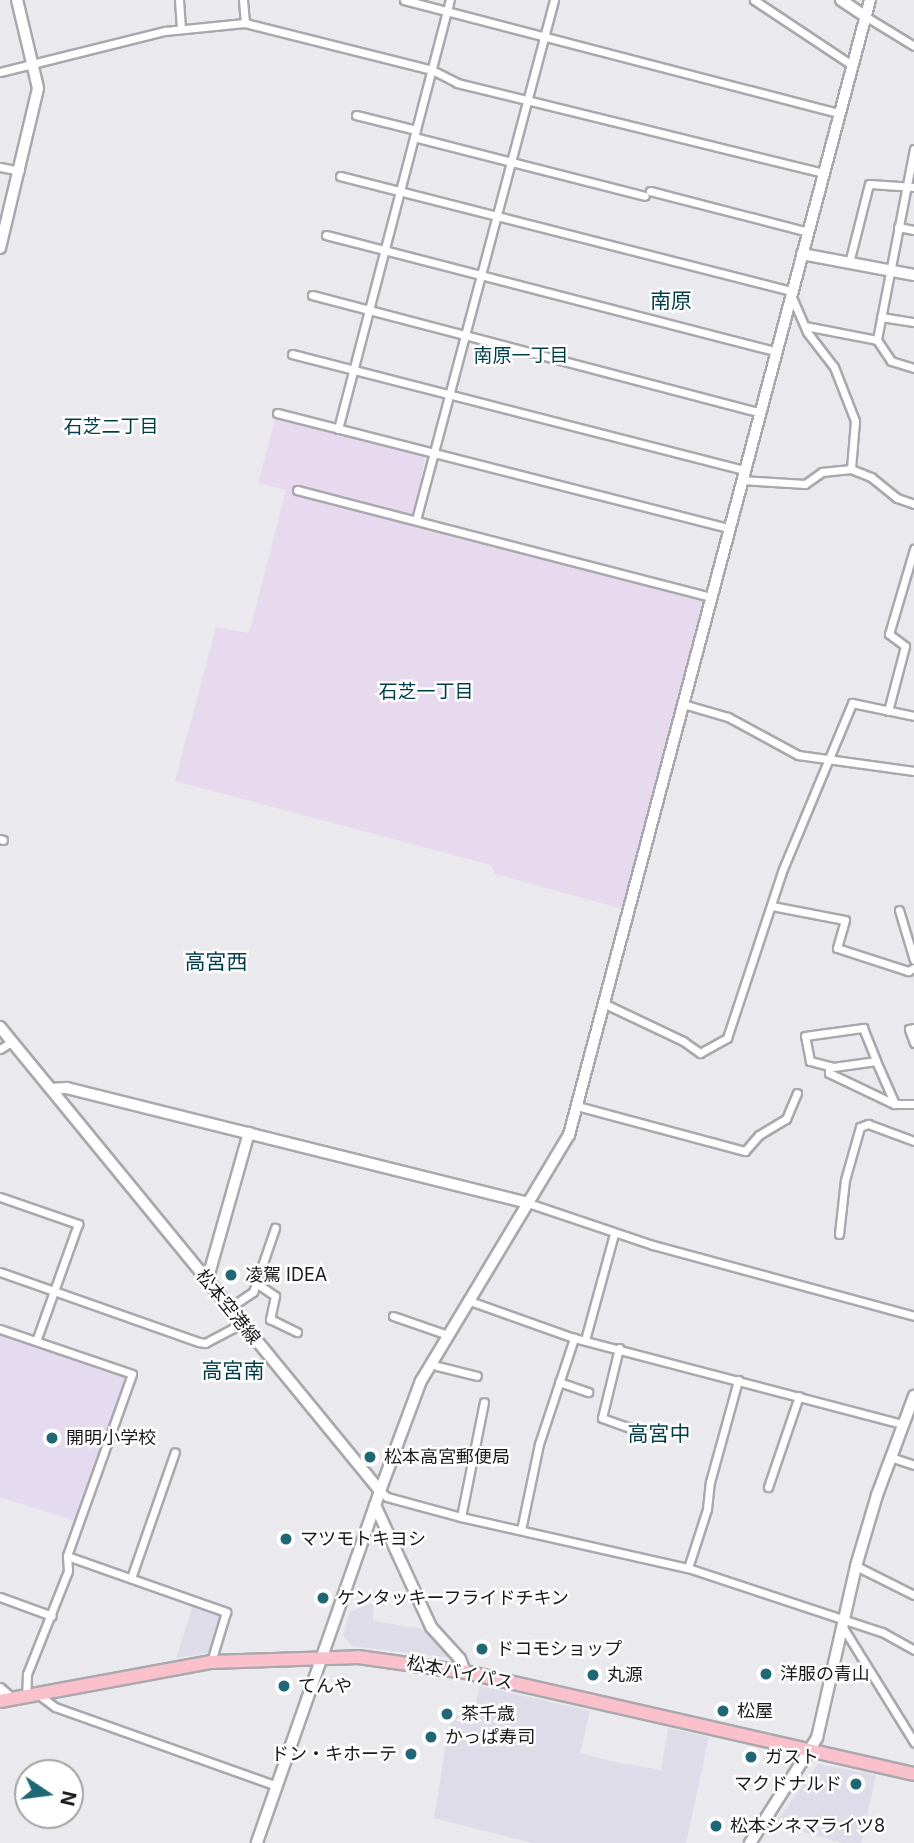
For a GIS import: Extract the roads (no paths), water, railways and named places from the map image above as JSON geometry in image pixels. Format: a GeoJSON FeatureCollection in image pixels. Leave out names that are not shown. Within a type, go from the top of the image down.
{"type":"FeatureCollection","features":[{"type":"Feature","properties":{"kind":"highway","name":"松本バイパス"},"geometry":{"type":"LineString","coordinates":[[6,1700],[211,1662],[322,1656],[388,1659],[465,1672],[914,1774]]}},
{"type":"Feature","properties":{"kind":"street"},"geometry":{"type":"LineString","coordinates":[[0,248],[3,225],[20,171],[38,88],[35,63],[17,0]]}},
{"type":"Feature","properties":{"kind":"street"},"geometry":{"type":"LineString","coordinates":[[179,0],[181,29]]}},
{"type":"Feature","properties":{"kind":"street"},"geometry":{"type":"LineString","coordinates":[[243,0],[245,23]]}},
{"type":"Feature","properties":{"kind":"street"},"geometry":{"type":"LineString","coordinates":[[404,0],[839,113]]}},
{"type":"Feature","properties":{"kind":"street"},"geometry":{"type":"LineString","coordinates":[[338,429],[450,0]]}},
{"type":"Feature","properties":{"kind":"street"},"geometry":{"type":"LineString","coordinates":[[416,520],[554,0]]}},
{"type":"Feature","properties":{"kind":"street"},"geometry":{"type":"LineString","coordinates":[[754,0],[852,65]]}},
{"type":"Feature","properties":{"kind":"street"},"geometry":{"type":"LineString","coordinates":[[841,0],[914,46]]}},
{"type":"Feature","properties":{"kind":"street"},"geometry":{"type":"LineString","coordinates":[[257,1843],[421,1381],[467,1300],[564,1150],[870,2]]}},
{"type":"Feature","properties":{"kind":"street"},"geometry":{"type":"LineString","coordinates":[[0,72],[181,29],[245,23],[432,70],[457,83],[824,173]]}},
{"type":"Feature","properties":{"kind":"street"},"geometry":{"type":"LineString","coordinates":[[356,115],[511,162],[808,232]]}},
{"type":"Feature","properties":{"kind":"street"},"geometry":{"type":"LineString","coordinates":[[914,149],[910,186],[898,227],[877,340],[891,361],[914,368]]}},
{"type":"Feature","properties":{"kind":"street"},"geometry":{"type":"LineString","coordinates":[[0,167],[20,171]]}},
{"type":"Feature","properties":{"kind":"street"},"geometry":{"type":"LineString","coordinates":[[340,176],[791,293]]}},
{"type":"Feature","properties":{"kind":"street"},"geometry":{"type":"LineString","coordinates":[[849,263],[869,184],[910,186]]}},
{"type":"Feature","properties":{"kind":"street"},"geometry":{"type":"LineString","coordinates":[[898,227],[914,230]]}},
{"type":"Feature","properties":{"kind":"street"},"geometry":{"type":"LineString","coordinates":[[326,235],[775,351]]}},
{"type":"Feature","properties":{"kind":"street"},"geometry":{"type":"LineString","coordinates":[[802,254],[914,275]]}},
{"type":"Feature","properties":{"kind":"street"},"geometry":{"type":"LineString","coordinates":[[791,293],[805,326],[831,360],[855,421],[852,469]]}},
{"type":"Feature","properties":{"kind":"street"},"geometry":{"type":"LineString","coordinates":[[312,295],[759,412]]}},
{"type":"Feature","properties":{"kind":"street"},"geometry":{"type":"LineString","coordinates":[[881,317],[914,322]]}},
{"type":"Feature","properties":{"kind":"street"},"geometry":{"type":"LineString","coordinates":[[805,326],[877,340]]}},
{"type":"Feature","properties":{"kind":"street"},"geometry":{"type":"LineString","coordinates":[[292,354],[450,393],[742,475],[806,484],[822,472],[852,469],[871,477],[897,498],[914,504]]}},
{"type":"Feature","properties":{"kind":"street"},"geometry":{"type":"LineString","coordinates":[[277,413],[729,528]]}},
{"type":"Feature","properties":{"kind":"street"},"geometry":{"type":"LineString","coordinates":[[297,490],[712,597]]}},
{"type":"Feature","properties":{"kind":"street"},"geometry":{"type":"LineString","coordinates":[[888,711],[905,646],[889,634],[914,548]]}},
{"type":"Feature","properties":{"kind":"street"},"geometry":{"type":"LineString","coordinates":[[603,1003],[683,1041],[700,1054],[727,1038],[772,905],[852,703],[914,716]]}},
{"type":"Feature","properties":{"kind":"street"},"geometry":{"type":"LineString","coordinates":[[683,704],[728,717],[774,746],[827,762],[914,771]]}},
{"type":"Feature","properties":{"kind":"street"},"geometry":{"type":"LineString","coordinates":[[772,905],[845,920],[837,948],[908,971],[914,968]]}},
{"type":"Feature","properties":{"kind":"street"},"geometry":{"type":"LineString","coordinates":[[899,910],[914,960]]}},
{"type":"Feature","properties":{"kind":"street","name":"松本空港線"},"geometry":{"type":"LineString","coordinates":[[0,1027],[380,1491]]}},
{"type":"Feature","properties":{"kind":"street"},"geometry":{"type":"LineString","coordinates":[[876,1060],[830,1066],[810,1061],[805,1036],[863,1028],[895,1104]]}},
{"type":"Feature","properties":{"kind":"street"},"geometry":{"type":"LineString","coordinates":[[914,1028],[909,1029],[914,1043]]}},
{"type":"Feature","properties":{"kind":"street"},"geometry":{"type":"LineString","coordinates":[[0,1049],[13,1041]]}},
{"type":"Feature","properties":{"kind":"street"},"geometry":{"type":"LineString","coordinates":[[830,1066],[830,1073],[895,1104],[914,1104]]}},
{"type":"Feature","properties":{"kind":"street"},"geometry":{"type":"LineString","coordinates":[[51,1090],[67,1088],[528,1203],[614,1234],[914,1316]]}},
{"type":"Feature","properties":{"kind":"street"},"geometry":{"type":"LineString","coordinates":[[577,1106],[746,1151],[753,1140],[786,1119],[797,1093]]}},
{"type":"Feature","properties":{"kind":"street"},"geometry":{"type":"LineString","coordinates":[[839,1234],[845,1180],[860,1127],[868,1124],[914,1141]]}},
{"type":"Feature","properties":{"kind":"street"},"geometry":{"type":"LineString","coordinates":[[208,1281],[249,1133]]}},
{"type":"Feature","properties":{"kind":"street"},"geometry":{"type":"LineString","coordinates":[[0,1197],[78,1224],[36,1341]]}},
{"type":"Feature","properties":{"kind":"street"},"geometry":{"type":"LineString","coordinates":[[229,1308],[253,1292],[275,1228]]}},
{"type":"Feature","properties":{"kind":"street"},"geometry":{"type":"LineString","coordinates":[[586,1340],[614,1234]]}},
{"type":"Feature","properties":{"kind":"street"},"geometry":{"type":"LineString","coordinates":[[0,1272],[205,1343],[242,1324]]}},
{"type":"Feature","properties":{"kind":"street"},"geometry":{"type":"LineString","coordinates":[[256,1283],[275,1296],[270,1319],[297,1332]]}},
{"type":"Feature","properties":{"kind":"street"},"geometry":{"type":"LineString","coordinates":[[467,1300],[573,1338],[902,1424]]}},
{"type":"Feature","properties":{"kind":"street"},"geometry":{"type":"LineString","coordinates":[[393,1316],[448,1335]]}},
{"type":"Feature","properties":{"kind":"street"},"geometry":{"type":"LineString","coordinates":[[0,1329],[132,1374],[67,1556],[68,1571],[27,1674],[33,1696],[55,1707],[277,1786]]}},
{"type":"Feature","properties":{"kind":"street"},"geometry":{"type":"LineString","coordinates":[[521,1530],[539,1444],[573,1338]]}},
{"type":"Feature","properties":{"kind":"street"},"geometry":{"type":"LineString","coordinates":[[619,1348],[603,1418],[647,1434]]}},
{"type":"Feature","properties":{"kind":"street"},"geometry":{"type":"LineString","coordinates":[[437,1366],[477,1376]]}},
{"type":"Feature","properties":{"kind":"street"},"geometry":{"type":"LineString","coordinates":[[688,1568],[707,1509],[710,1482],[738,1380]]}},
{"type":"Feature","properties":{"kind":"street"},"geometry":{"type":"LineString","coordinates":[[559,1382],[588,1392]]}},
{"type":"Feature","properties":{"kind":"street"},"geometry":{"type":"LineString","coordinates":[[768,1487],[799,1396]]}},
{"type":"Feature","properties":{"kind":"street"},"geometry":{"type":"LineString","coordinates":[[750,1843],[812,1751],[856,1566],[890,1457],[914,1396]]}},
{"type":"Feature","properties":{"kind":"street"},"geometry":{"type":"LineString","coordinates":[[461,1517],[484,1402]]}},
{"type":"Feature","properties":{"kind":"street"},"geometry":{"type":"LineString","coordinates":[[131,1578],[175,1452]]}},
{"type":"Feature","properties":{"kind":"street"},"geometry":{"type":"LineString","coordinates":[[890,1457],[914,1465]]}},
{"type":"Feature","properties":{"kind":"street"},"geometry":{"type":"LineString","coordinates":[[380,1491],[387,1497],[461,1517],[688,1568],[842,1623],[882,1632],[914,1650]]}},
{"type":"Feature","properties":{"kind":"street"},"geometry":{"type":"LineString","coordinates":[[375,1505],[432,1627],[460,1659],[465,1672]]}},
{"type":"Feature","properties":{"kind":"street"},"geometry":{"type":"LineString","coordinates":[[67,1556],[226,1612],[211,1662]]}},
{"type":"Feature","properties":{"kind":"street"},"geometry":{"type":"LineString","coordinates":[[856,1566],[914,1595]]}},
{"type":"Feature","properties":{"kind":"street"},"geometry":{"type":"LineString","coordinates":[[0,1597],[52,1616]]}},
{"type":"Feature","properties":{"kind":"street"},"geometry":{"type":"LineString","coordinates":[[842,1623],[914,1742]]}},
{"type":"Feature","properties":{"kind":"street"},"geometry":{"type":"LineString","coordinates":[[0,1689],[6,1700]]}},
{"type":"Feature","properties":{"kind":"place","name":"凌駕 IDEA"},"geometry":{"type":"Point","coordinates":[231,1275]}},
{"type":"Feature","properties":{"kind":"place","name":"開明小学校"},"geometry":{"type":"Point","coordinates":[52,1438]}},
{"type":"Feature","properties":{"kind":"place","name":"松本高宮郵便局"},"geometry":{"type":"Point","coordinates":[370,1457]}},
{"type":"Feature","properties":{"kind":"place","name":"マツモトキヨシ"},"geometry":{"type":"Point","coordinates":[286,1539]}},
{"type":"Feature","properties":{"kind":"place","name":"ケンタッキーフライドチキン"},"geometry":{"type":"Point","coordinates":[323,1598]}},
{"type":"Feature","properties":{"kind":"place","name":"ドコモショップ"},"geometry":{"type":"Point","coordinates":[482,1649]}},
{"type":"Feature","properties":{"kind":"place","name":"洋服の青山"},"geometry":{"type":"Point","coordinates":[766,1674]}},
{"type":"Feature","properties":{"kind":"place","name":"丸源"},"geometry":{"type":"Point","coordinates":[593,1675]}},
{"type":"Feature","properties":{"kind":"place","name":"てんや"},"geometry":{"type":"Point","coordinates":[284,1686]}},
{"type":"Feature","properties":{"kind":"place","name":"松屋"},"geometry":{"type":"Point","coordinates":[723,1711]}},
{"type":"Feature","properties":{"kind":"place","name":"茶千歳"},"geometry":{"type":"Point","coordinates":[447,1714]}},
{"type":"Feature","properties":{"kind":"place","name":"かっぱ寿司"},"geometry":{"type":"Point","coordinates":[431,1737]}},
{"type":"Feature","properties":{"kind":"place","name":"ドン・キホーテ"},"geometry":{"type":"Point","coordinates":[411,1754]}},
{"type":"Feature","properties":{"kind":"place","name":"ガスト"},"geometry":{"type":"Point","coordinates":[751,1757]}},
{"type":"Feature","properties":{"kind":"place","name":"マクドナルド"},"geometry":{"type":"Point","coordinates":[856,1784]}},
{"type":"Feature","properties":{"kind":"place","name":"松本シネマライツ8"},"geometry":{"type":"Point","coordinates":[716,1826]}},
{"type":"Feature","properties":{"kind":"district","name":"南原"},"geometry":{"type":"Point","coordinates":[671,301]}},
{"type":"Feature","properties":{"kind":"district","name":"南原一丁目"},"geometry":{"type":"Point","coordinates":[521,356]}},
{"type":"Feature","properties":{"kind":"district","name":"石芝二丁目"},"geometry":{"type":"Point","coordinates":[111,427]}},
{"type":"Feature","properties":{"kind":"district","name":"石芝一丁目"},"geometry":{"type":"Point","coordinates":[426,692]}},
{"type":"Feature","properties":{"kind":"district","name":"高宮西"},"geometry":{"type":"Point","coordinates":[216,962]}},
{"type":"Feature","properties":{"kind":"district","name":"高宮南"},"geometry":{"type":"Point","coordinates":[233,1371]}},
{"type":"Feature","properties":{"kind":"district","name":"高宮中"},"geometry":{"type":"Point","coordinates":[659,1434]}}]}
